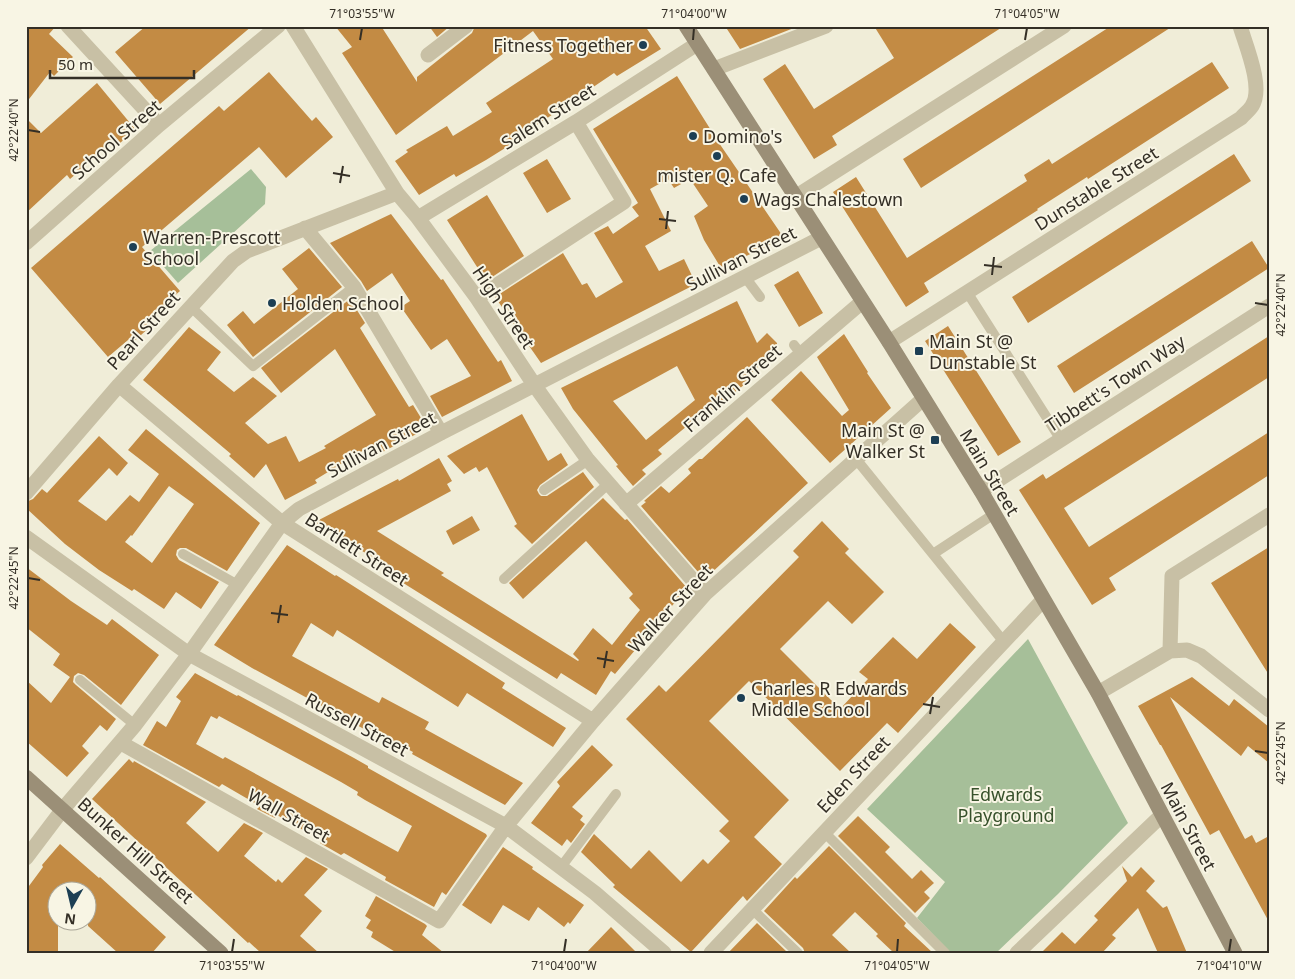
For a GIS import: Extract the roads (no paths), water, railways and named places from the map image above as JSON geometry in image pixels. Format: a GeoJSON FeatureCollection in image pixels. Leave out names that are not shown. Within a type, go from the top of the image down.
{"type":"FeatureCollection","features":[{"type":"Feature","properties":{"kind":"main road","name":"Main Street"},"geometry":{"type":"LineString","coordinates":[[686,26],[820,238],[889,342],[981,491],[1098,693],[1235,953]]}},
{"type":"Feature","properties":{"kind":"main road","name":"Bunker Hill Street"},"geometry":{"type":"LineString","coordinates":[[26,777],[221,953]]}},
{"type":"Feature","properties":{"kind":"street"},"geometry":{"type":"LineString","coordinates":[[68,26],[159,125]]}},
{"type":"Feature","properties":{"kind":"street","name":"School Street"},"geometry":{"type":"LineString","coordinates":[[26,243],[159,125],[278,26]]}},
{"type":"Feature","properties":{"kind":"street","name":"High Street"},"geometry":{"type":"LineString","coordinates":[[293,26],[397,192],[477,298],[535,386],[588,460],[705,594]]}},
{"type":"Feature","properties":{"kind":"street"},"geometry":{"type":"LineString","coordinates":[[428,55],[466,26]]}},
{"type":"Feature","properties":{"kind":"street"},"geometry":{"type":"LineString","coordinates":[[714,69],[826,26]]}},
{"type":"Feature","properties":{"kind":"street"},"geometry":{"type":"LineString","coordinates":[[795,197],[1064,26]]}},
{"type":"Feature","properties":{"kind":"street","name":"Dunstable Street"},"geometry":{"type":"LineString","coordinates":[[889,342],[1241,118],[1252,106],[1256,94],[1255,79],[1240,26]]}},
{"type":"Feature","properties":{"kind":"street","name":"Salem Street"},"geometry":{"type":"LineString","coordinates":[[418,218],[576,122],[697,44]]}},
{"type":"Feature","properties":{"kind":"street"},"geometry":{"type":"LineString","coordinates":[[477,298],[624,202],[576,122]]}},
{"type":"Feature","properties":{"kind":"street","name":"Pearl Street"},"geometry":{"type":"LineString","coordinates":[[26,493],[119,385],[233,261],[247,251],[397,192]]}},
{"type":"Feature","properties":{"kind":"street"},"geometry":{"type":"LineString","coordinates":[[305,228],[354,286],[441,433]]}},
{"type":"Feature","properties":{"kind":"street","name":"Sullivan Street"},"geometry":{"type":"LineString","coordinates":[[26,858],[63,809],[135,725],[189,654],[282,523],[299,509],[441,433],[820,238]]}},
{"type":"Feature","properties":{"kind":"street","name":"Franklin Street"},"geometry":{"type":"LineString","coordinates":[[626,504],[797,350],[862,302]]}},
{"type":"Feature","properties":{"kind":"street","name":"Tibbett's Town Way"},"geometry":{"type":"LineString","coordinates":[[981,491],[1269,306]]}},
{"type":"Feature","properties":{"kind":"street","name":"Bartlett Street"},"geometry":{"type":"LineString","coordinates":[[119,385],[282,523],[593,721]]}},
{"type":"Feature","properties":{"kind":"street","name":"Walker Street"},"geometry":{"type":"LineString","coordinates":[[439,921],[506,826],[593,721],[705,594],[923,399]]}},
{"type":"Feature","properties":{"kind":"street"},"geometry":{"type":"LineString","coordinates":[[1170,651],[1172,576],[1269,515]]}},
{"type":"Feature","properties":{"kind":"street","name":"Russell Street"},"geometry":{"type":"LineString","coordinates":[[26,536],[189,654],[506,826],[595,893],[664,953]]}},
{"type":"Feature","properties":{"kind":"street","name":"Eden Street"},"geometry":{"type":"LineString","coordinates":[[711,953],[1044,600]]}},
{"type":"Feature","properties":{"kind":"street"},"geometry":{"type":"LineString","coordinates":[[1098,693],[1170,651],[1187,650],[1201,656],[1269,710]]}},
{"type":"Feature","properties":{"kind":"street","name":"Wall Street"},"geometry":{"type":"LineString","coordinates":[[121,743],[439,921]]}},
{"type":"Feature","properties":{"kind":"street"},"geometry":{"type":"LineString","coordinates":[[1017,953],[1162,815]]}},
{"type":"Feature","properties":{"kind":"lane"},"geometry":{"type":"LineString","coordinates":[[745,277],[760,297]]}},
{"type":"Feature","properties":{"kind":"lane"},"geometry":{"type":"LineString","coordinates":[[190,306],[254,366],[354,286]]}},
{"type":"Feature","properties":{"kind":"lane"},"geometry":{"type":"LineString","coordinates":[[967,292],[1061,440]]}},
{"type":"Feature","properties":{"kind":"lane"},"geometry":{"type":"LineString","coordinates":[[856,458],[1004,642]]}},
{"type":"Feature","properties":{"kind":"lane"},"geometry":{"type":"LineString","coordinates":[[544,490],[588,460]]}},
{"type":"Feature","properties":{"kind":"lane"},"geometry":{"type":"LineString","coordinates":[[504,579],[608,484]]}},
{"type":"Feature","properties":{"kind":"lane"},"geometry":{"type":"LineString","coordinates":[[933,554],[994,514]]}},
{"type":"Feature","properties":{"kind":"lane"},"geometry":{"type":"LineString","coordinates":[[183,554],[238,585]]}},
{"type":"Feature","properties":{"kind":"lane"},"geometry":{"type":"LineString","coordinates":[[80,680],[135,725]]}},
{"type":"Feature","properties":{"kind":"lane"},"geometry":{"type":"LineString","coordinates":[[561,867],[616,794]]}},
{"type":"Feature","properties":{"kind":"lane"},"geometry":{"type":"LineString","coordinates":[[824,832],[945,953]]}},
{"type":"Feature","properties":{"kind":"lane"},"geometry":{"type":"LineString","coordinates":[[752,909],[798,953]]}},
{"type":"Feature","properties":{"kind":"place","name":"Fitness Together"},"geometry":{"type":"Point","coordinates":[643,45]}},
{"type":"Feature","properties":{"kind":"place","name":"Domino's"},"geometry":{"type":"Point","coordinates":[693,136]}},
{"type":"Feature","properties":{"kind":"place","name":"mister Q. Cafe"},"geometry":{"type":"Point","coordinates":[717,156]}},
{"type":"Feature","properties":{"kind":"place","name":"Wags Chalestown"},"geometry":{"type":"Point","coordinates":[744,199]}},
{"type":"Feature","properties":{"kind":"place","name":"Warren-Prescott School"},"geometry":{"type":"Point","coordinates":[133,247]}},
{"type":"Feature","properties":{"kind":"place","name":"Holden School"},"geometry":{"type":"Point","coordinates":[272,303]}},
{"type":"Feature","properties":{"kind":"place","name":"Main St @ Dunstable St"},"geometry":{"type":"Point","coordinates":[919,351]}},
{"type":"Feature","properties":{"kind":"place","name":"Main St @ Walker St"},"geometry":{"type":"Point","coordinates":[935,440]}},
{"type":"Feature","properties":{"kind":"place","name":"Charles R Edwards Middle School"},"geometry":{"type":"Point","coordinates":[741,698]}},
{"type":"Feature","properties":{"kind":"park label","name":"Edwards Playground"},"geometry":{"type":"Point","coordinates":[1006,804]}}]}
